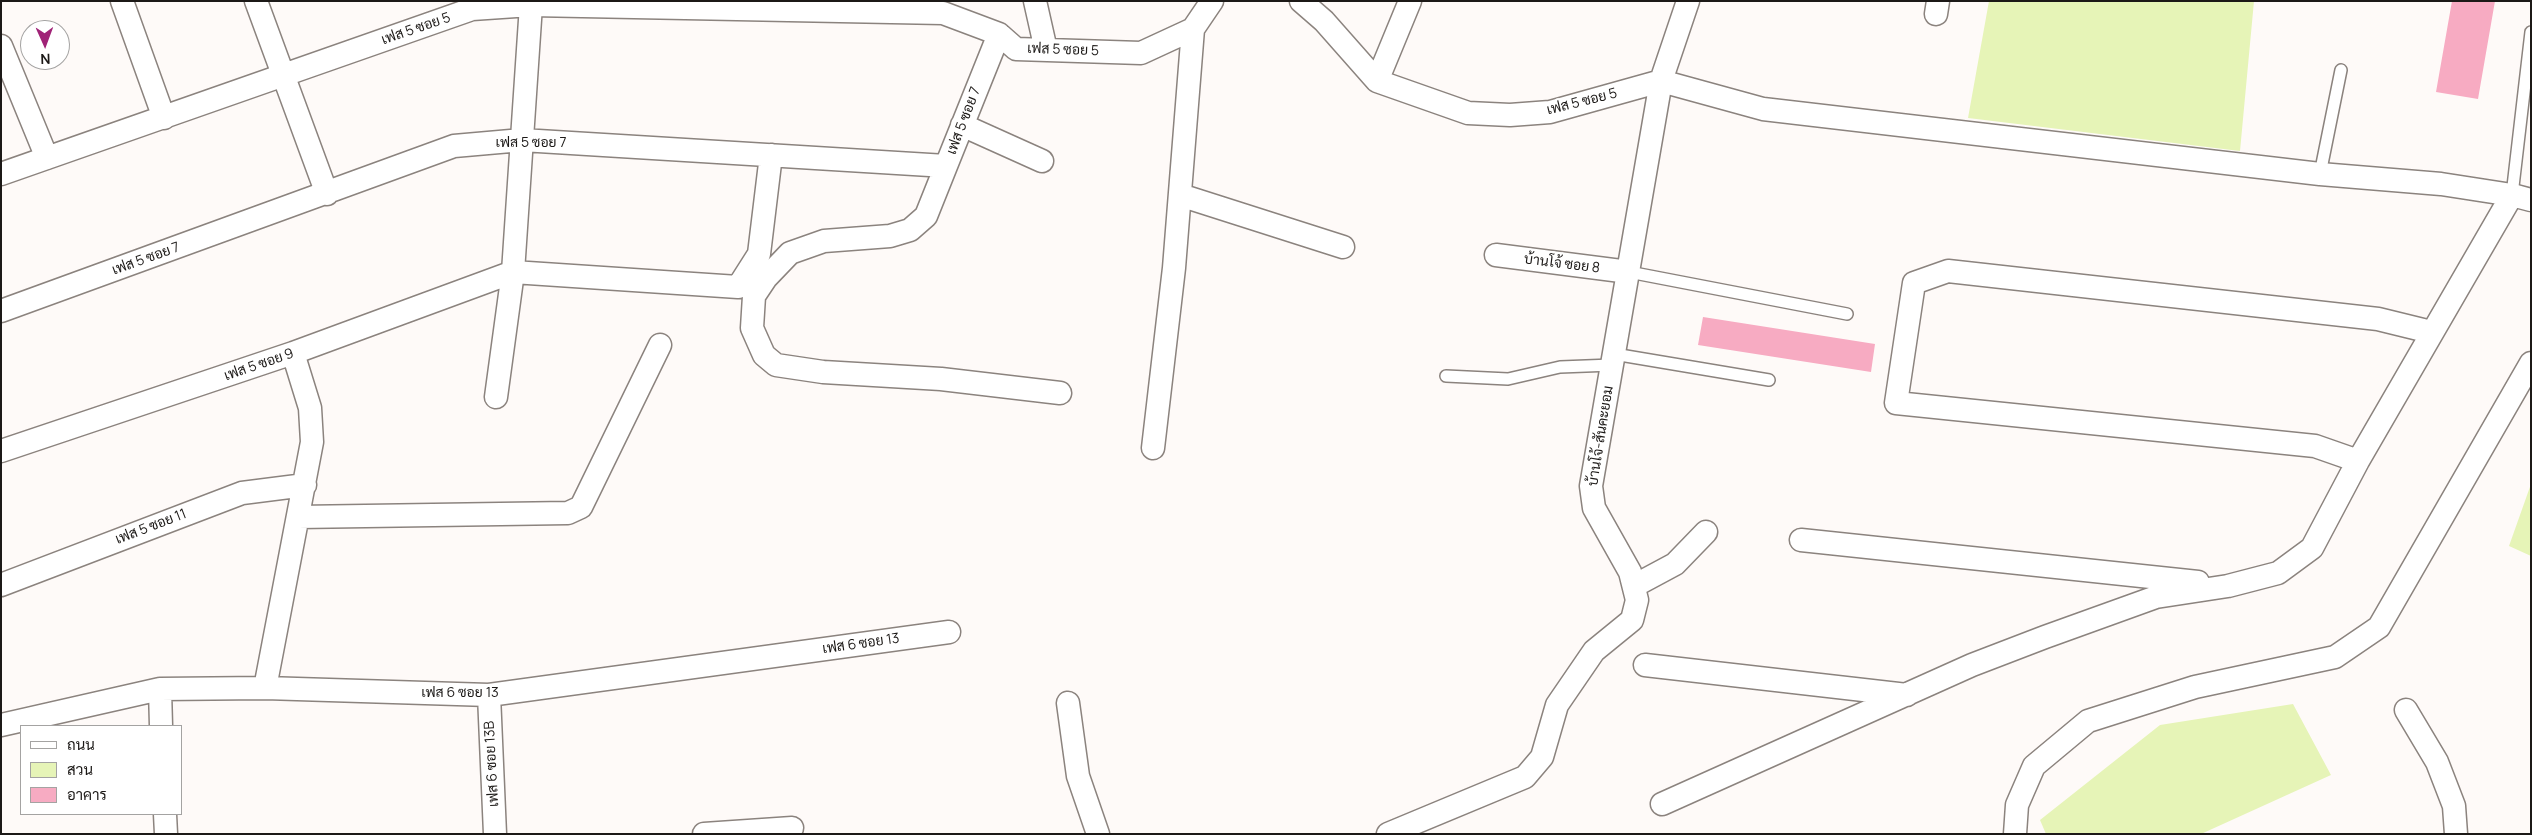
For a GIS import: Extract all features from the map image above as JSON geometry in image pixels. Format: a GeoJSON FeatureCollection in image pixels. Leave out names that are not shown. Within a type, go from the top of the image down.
{"type":"FeatureCollection","features":[{"type":"Feature","properties":{"kind":"street"},"geometry":{"type":"LineString","coordinates":[[122,1],[164,118]]}},
{"type":"Feature","properties":{"kind":"street"},"geometry":{"type":"LineString","coordinates":[[256,1],[327,194]]}},
{"type":"Feature","properties":{"kind":"street"},"geometry":{"type":"LineString","coordinates":[[1034,1],[1046,50]]}},
{"type":"Feature","properties":{"kind":"street"},"geometry":{"type":"LineString","coordinates":[[1153,448],[1174,268],[1193,29],[1212,1]]}},
{"type":"Feature","properties":{"kind":"street","name":"เฟส 5 ซอย 5"},"geometry":{"type":"LineString","coordinates":[[1301,1],[1324,21],[1377,81],[1468,113],[1510,115],[1550,112],[1661,81]]}},
{"type":"Feature","properties":{"kind":"street"},"geometry":{"type":"LineString","coordinates":[[1377,81],[1410,1]]}},
{"type":"Feature","properties":{"kind":"street","name":"บ้านโจ้-สันคะยอม"},"geometry":{"type":"LineString","coordinates":[[1388,834],[1525,777],[1542,757],[1556,705],[1594,652],[1632,620],[1637,600],[1630,572],[1594,508],[1591,486],[1661,81],[1688,1]]}},
{"type":"Feature","properties":{"kind":"street"},"geometry":{"type":"LineString","coordinates":[[496,397],[514,272],[531,5]]}},
{"type":"Feature","properties":{"kind":"street","name":"เฟส 5 ซอย 5"},"geometry":{"type":"LineString","coordinates":[[1,174],[472,9],[531,5],[942,13],[999,34],[1016,48],[1141,53],[1193,29]]}},
{"type":"Feature","properties":{"kind":"street","name":"เฟส 5 ซอย 7"},"geometry":{"type":"LineString","coordinates":[[1,311],[327,194],[454,146],[522,140],[946,166],[999,34]]}},
{"type":"Feature","properties":{"kind":"street"},"geometry":{"type":"LineString","coordinates":[[1,46],[47,158]]}},
{"type":"Feature","properties":{"kind":"street"},"geometry":{"type":"LineString","coordinates":[[1661,81],[1763,109],[2320,174],[2441,184],[2521,197],[2431,332],[2358,461],[2312,548],[2278,574],[2228,586],[2156,597],[1972,666],[1662,804]]}},
{"type":"Feature","properties":{"kind":"street"},"geometry":{"type":"LineString","coordinates":[[962,125],[1042,161]]}},
{"type":"Feature","properties":{"kind":"street"},"geometry":{"type":"LineString","coordinates":[[514,272],[738,287],[759,254],[771,155]]}},
{"type":"Feature","properties":{"kind":"street"},"geometry":{"type":"LineString","coordinates":[[946,166],[926,216],[910,230],[890,236],[824,241],[790,253],[766,278],[754,296],[752,328],[764,355],[776,365],[823,372],[941,379],[1060,394]]}},
{"type":"Feature","properties":{"kind":"street"},"geometry":{"type":"LineString","coordinates":[[1180,195],[1343,247]]}},
{"type":"Feature","properties":{"kind":"street","name":"บ้านโจ้ ซอย 8"},"geometry":{"type":"LineString","coordinates":[[1496,255],[1629,272]]}},
{"type":"Feature","properties":{"kind":"street"},"geometry":{"type":"LineString","coordinates":[[2358,461],[2315,446],[1896,403],[1914,283],[1948,270],[2378,319],[2431,332]]}},
{"type":"Feature","properties":{"kind":"street","name":"เฟส 5 ซอย 9"},"geometry":{"type":"LineString","coordinates":[[1,451],[293,353],[514,272]]}},
{"type":"Feature","properties":{"kind":"street"},"geometry":{"type":"LineString","coordinates":[[298,517],[568,513],[581,508],[660,345]]}},
{"type":"Feature","properties":{"kind":"street"},"geometry":{"type":"LineString","coordinates":[[265,688],[312,442],[310,408],[293,353]]}},
{"type":"Feature","properties":{"kind":"street"},"geometry":{"type":"LineString","coordinates":[[2015,834],[2017,805],[2034,766],[2088,721],[2195,687],[2335,657],[2378,628],[2531,363]]}},
{"type":"Feature","properties":{"kind":"street","name":"เฟส 5 ซอย 11"},"geometry":{"type":"LineString","coordinates":[[1,584],[242,493],[305,486]]}},
{"type":"Feature","properties":{"kind":"street"},"geometry":{"type":"LineString","coordinates":[[1634,586],[1675,564],[1706,532]]}},
{"type":"Feature","properties":{"kind":"street"},"geometry":{"type":"LineString","coordinates":[[1801,540],[2228,586]]}},
{"type":"Feature","properties":{"kind":"street","name":"เฟส 6 ซอย 13"},"geometry":{"type":"LineString","coordinates":[[1,726],[160,689],[265,688],[489,695],[949,632]]}},
{"type":"Feature","properties":{"kind":"street"},"geometry":{"type":"LineString","coordinates":[[1645,665],[1908,695]]}},
{"type":"Feature","properties":{"kind":"street"},"geometry":{"type":"LineString","coordinates":[[160,689],[161,725]]}},
{"type":"Feature","properties":{"kind":"street","name":"เฟส 6 ซอย 13B"},"geometry":{"type":"LineString","coordinates":[[489,695],[495,834]]}},
{"type":"Feature","properties":{"kind":"street"},"geometry":{"type":"LineString","coordinates":[[1068,702],[1078,776],[1098,834]]}},
{"type":"Feature","properties":{"kind":"street"},"geometry":{"type":"LineString","coordinates":[[2406,710],[2437,762],[2454,806],[2456,834]]}},
{"type":"Feature","properties":{"kind":"street"},"geometry":{"type":"LineString","coordinates":[[165,815],[166,834]]}},
{"type":"Feature","properties":{"kind":"street"},"geometry":{"type":"LineString","coordinates":[[704,834],[792,828]]}},
{"type":"Feature","properties":{"kind":"lane"},"geometry":{"type":"LineString","coordinates":[[2521,197],[2531,32]]}},
{"type":"Feature","properties":{"kind":"lane"},"geometry":{"type":"LineString","coordinates":[[2320,174],[2341,70]]}},
{"type":"Feature","properties":{"kind":"lane"},"geometry":{"type":"LineString","coordinates":[[1629,272],[1847,314]]}},
{"type":"Feature","properties":{"kind":"lane"},"geometry":{"type":"LineString","coordinates":[[1446,376],[1508,379],[1560,367],[1613,360],[1769,380]]}},
{"type":"Feature","properties":{"kind":"green space"},"geometry":{"type":"Polygon","coordinates":[[[1989,1],[2254,1],[2240,151],[1968,118],[1989,1]]]}},
{"type":"Feature","properties":{"kind":"green space"},"geometry":{"type":"Polygon","coordinates":[[[2531,484],[2531,556],[2509,546],[2531,484]]]}},
{"type":"Feature","properties":{"kind":"green space"},"geometry":{"type":"Polygon","coordinates":[[[2293,704],[2331,775],[2201,834],[2046,834],[2040,820],[2160,725],[2293,704]]]}},
{"type":"Feature","properties":{"kind":"building"},"geometry":{"type":"Polygon","coordinates":[[[2452,1],[2495,1],[2478,99],[2436,92],[2452,1]]]}},
{"type":"Feature","properties":{"kind":"building"},"geometry":{"type":"Polygon","coordinates":[[[1703,317],[1875,344],[1871,372],[1698,345],[1703,317]]]}}]}
